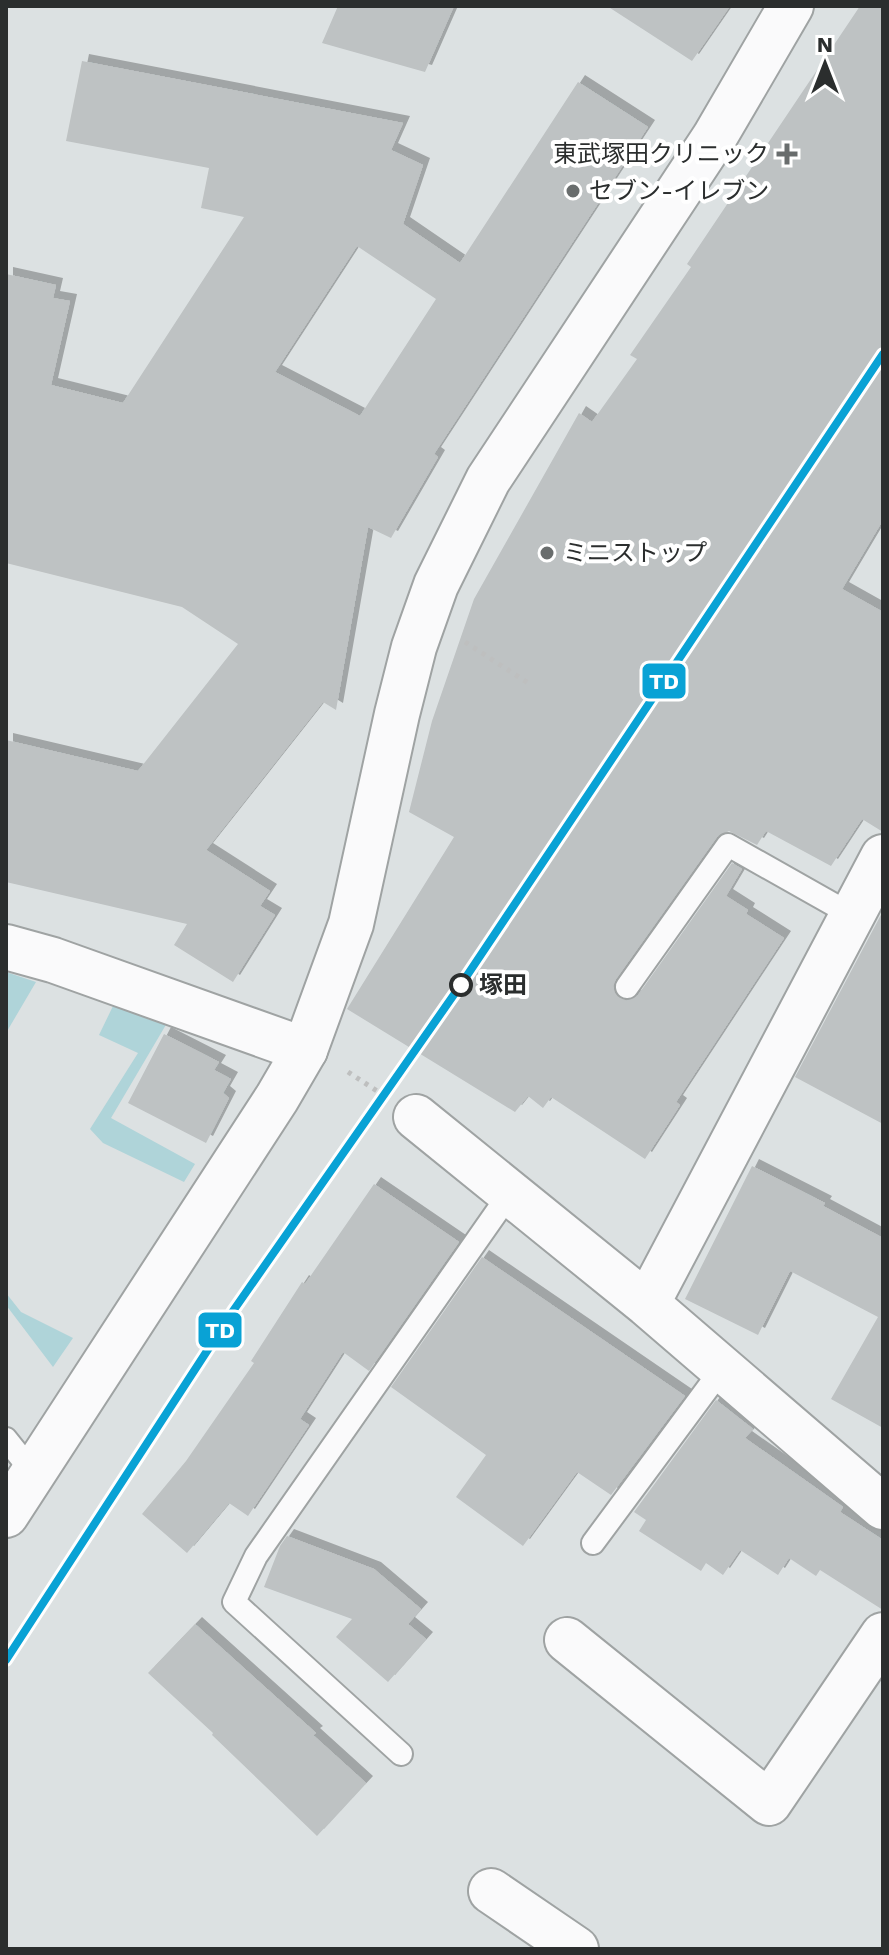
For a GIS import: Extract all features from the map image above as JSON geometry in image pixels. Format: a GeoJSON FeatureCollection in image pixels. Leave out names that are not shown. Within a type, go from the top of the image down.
{"type":"FeatureCollection","features":[{"type":"Feature","properties":{"kind":"street"},"geometry":{"type":"LineString","coordinates":[[6,1515],[277,1098],[305,1050],[351,924],[397,714],[414,647],[436,585],[488,480],[714,138],[791,6]]}},
{"type":"Feature","properties":{"kind":"street"},"geometry":{"type":"LineString","coordinates":[[647,1304],[871,891]]}},
{"type":"Feature","properties":{"kind":"street"},"geometry":{"type":"LineString","coordinates":[[6,947],[53,960],[305,1050]]}},
{"type":"Feature","properties":{"kind":"street"},"geometry":{"type":"LineString","coordinates":[[416,1117],[647,1304],[883,1507]]}},
{"type":"Feature","properties":{"kind":"street"},"geometry":{"type":"LineString","coordinates":[[567,1640],[769,1803],[883,1635]]}},
{"type":"Feature","properties":{"kind":"street"},"geometry":{"type":"LineString","coordinates":[[491,1891],[576,1949]]}},
{"type":"Feature","properties":{"kind":"lane"},"geometry":{"type":"LineString","coordinates":[[627,987],[728,845],[871,891]]}},
{"type":"Feature","properties":{"kind":"lane"},"geometry":{"type":"LineString","coordinates":[[401,1754],[234,1602],[256,1556],[510,1193]]}},
{"type":"Feature","properties":{"kind":"lane"},"geometry":{"type":"LineString","coordinates":[[593,1543],[722,1369]]}},
{"type":"Feature","properties":{"kind":"lane"},"geometry":{"type":"LineString","coordinates":[[6,1439],[34,1474]]}},
{"type":"Feature","properties":{"kind":"path"},"geometry":{"type":"LineString","coordinates":[[461,640],[528,683]]}},
{"type":"Feature","properties":{"kind":"path"},"geometry":{"type":"LineString","coordinates":[[305,1050],[336,1064],[416,1117]]}},
{"type":"Feature","properties":{"kind":"shaded area"},"geometry":{"type":"Polygon","coordinates":[[[6,972],[36,982],[6,1033],[6,972]]]}},
{"type":"Feature","properties":{"kind":"shaded area"},"geometry":{"type":"Polygon","coordinates":[[[113,1006],[167,1023],[111,1118],[195,1164],[184,1182],[103,1143],[90,1129],[138,1053],[99,1035],[113,1006]]]}},
{"type":"Feature","properties":{"kind":"shaded area"},"geometry":{"type":"Polygon","coordinates":[[[6,1293],[21,1312],[73,1338],[53,1367],[6,1305],[6,1293]]]}},
{"type":"Feature","properties":{"kind":"building"},"geometry":{"type":"Polygon","coordinates":[[[338,6],[454,6],[425,72],[322,43],[338,6]]]}},
{"type":"Feature","properties":{"kind":"building"},"geometry":{"type":"Polygon","coordinates":[[[607,6],[730,6],[692,61],[607,6]]]}},
{"type":"Feature","properties":{"kind":"building"},"geometry":{"type":"Polygon","coordinates":[[[860,6],[883,6],[883,520],[842,589],[883,612],[883,832],[862,819],[831,866],[766,831],[757,845],[729,831],[717,837],[616,979],[613,986],[615,993],[626,1001],[638,995],[732,863],[742,869],[726,896],[748,910],[746,914],[784,938],[676,1102],[680,1105],[645,1159],[551,1097],[543,1108],[528,1096],[515,1112],[347,1009],[454,837],[409,812],[432,721],[474,599],[579,413],[592,422],[637,359],[630,355],[691,267],[687,264],[860,6]]]}},
{"type":"Feature","properties":{"kind":"building"},"geometry":{"type":"Polygon","coordinates":[[[82,61],[403,123],[391,150],[423,165],[403,224],[460,263],[578,82],[648,127],[434,454],[438,457],[391,538],[368,527],[336,710],[323,702],[206,850],[270,891],[260,906],[275,915],[233,982],[174,945],[187,924],[6,882],[6,740],[138,771],[238,644],[182,607],[6,563],[6,274],[56,285],[53,298],[70,301],[51,385],[123,403],[244,217],[201,208],[209,168],[66,141],[82,61]],[[357,246],[275,372],[360,416],[436,299],[357,246]]]}},
{"type":"Feature","properties":{"kind":"building"},"geometry":{"type":"Polygon","coordinates":[[[883,911],[883,1124],[795,1077],[883,911]]]}},
{"type":"Feature","properties":{"kind":"building"},"geometry":{"type":"Polygon","coordinates":[[[164,1034],[219,1062],[214,1070],[231,1079],[223,1093],[229,1098],[206,1143],[128,1103],[164,1034]]]}},
{"type":"Feature","properties":{"kind":"building"},"geometry":{"type":"Polygon","coordinates":[[[752,1166],[825,1203],[823,1206],[883,1238],[883,1428],[831,1399],[878,1317],[790,1271],[758,1335],[685,1299],[752,1166]]]}},
{"type":"Feature","properties":{"kind":"building"},"geometry":{"type":"Polygon","coordinates":[[[374,1184],[459,1242],[369,1371],[343,1352],[300,1419],[309,1425],[248,1516],[229,1503],[187,1553],[142,1514],[186,1461],[254,1363],[251,1361],[302,1282],[305,1284],[374,1184]]]}},
{"type":"Feature","properties":{"kind":"building"},"geometry":{"type":"Polygon","coordinates":[[[482,1257],[685,1396],[611,1495],[577,1472],[523,1546],[456,1497],[486,1455],[391,1387],[482,1257]]]}},
{"type":"Feature","properties":{"kind":"building"},"geometry":{"type":"Polygon","coordinates":[[[716,1400],[753,1429],[745,1438],[843,1507],[840,1512],[883,1540],[883,1610],[820,1570],[816,1576],[789,1558],[778,1575],[740,1550],[723,1575],[706,1563],[701,1571],[639,1531],[646,1520],[634,1512],[716,1400]]]}},
{"type":"Feature","properties":{"kind":"building"},"geometry":{"type":"Polygon","coordinates":[[[287,1536],[374,1569],[421,1609],[408,1624],[426,1639],[388,1682],[336,1637],[352,1619],[264,1587],[287,1536]]]}},
{"type":"Feature","properties":{"kind":"building"},"geometry":{"type":"Polygon","coordinates":[[[195,1624],[316,1733],[313,1735],[366,1783],[317,1836],[148,1673],[195,1624]]]}},
{"type":"Feature","properties":{"kind":"transit line","name":"TD"},"geometry":{"type":"LineString","coordinates":[[6,1660],[233,1311],[460,986],[883,354]]}},
{"type":"Feature","properties":{"kind":"place","name":"東武塚田クリニック"},"geometry":{"type":"Point","coordinates":[787,154]}},
{"type":"Feature","properties":{"kind":"place","name":"セブン-イレブン"},"geometry":{"type":"Point","coordinates":[573,191]}},
{"type":"Feature","properties":{"kind":"place","name":"ミニストップ"},"geometry":{"type":"Point","coordinates":[547,553]}},
{"type":"Feature","properties":{"kind":"place","name":"塚田"},"geometry":{"type":"Point","coordinates":[461,985]}}]}
